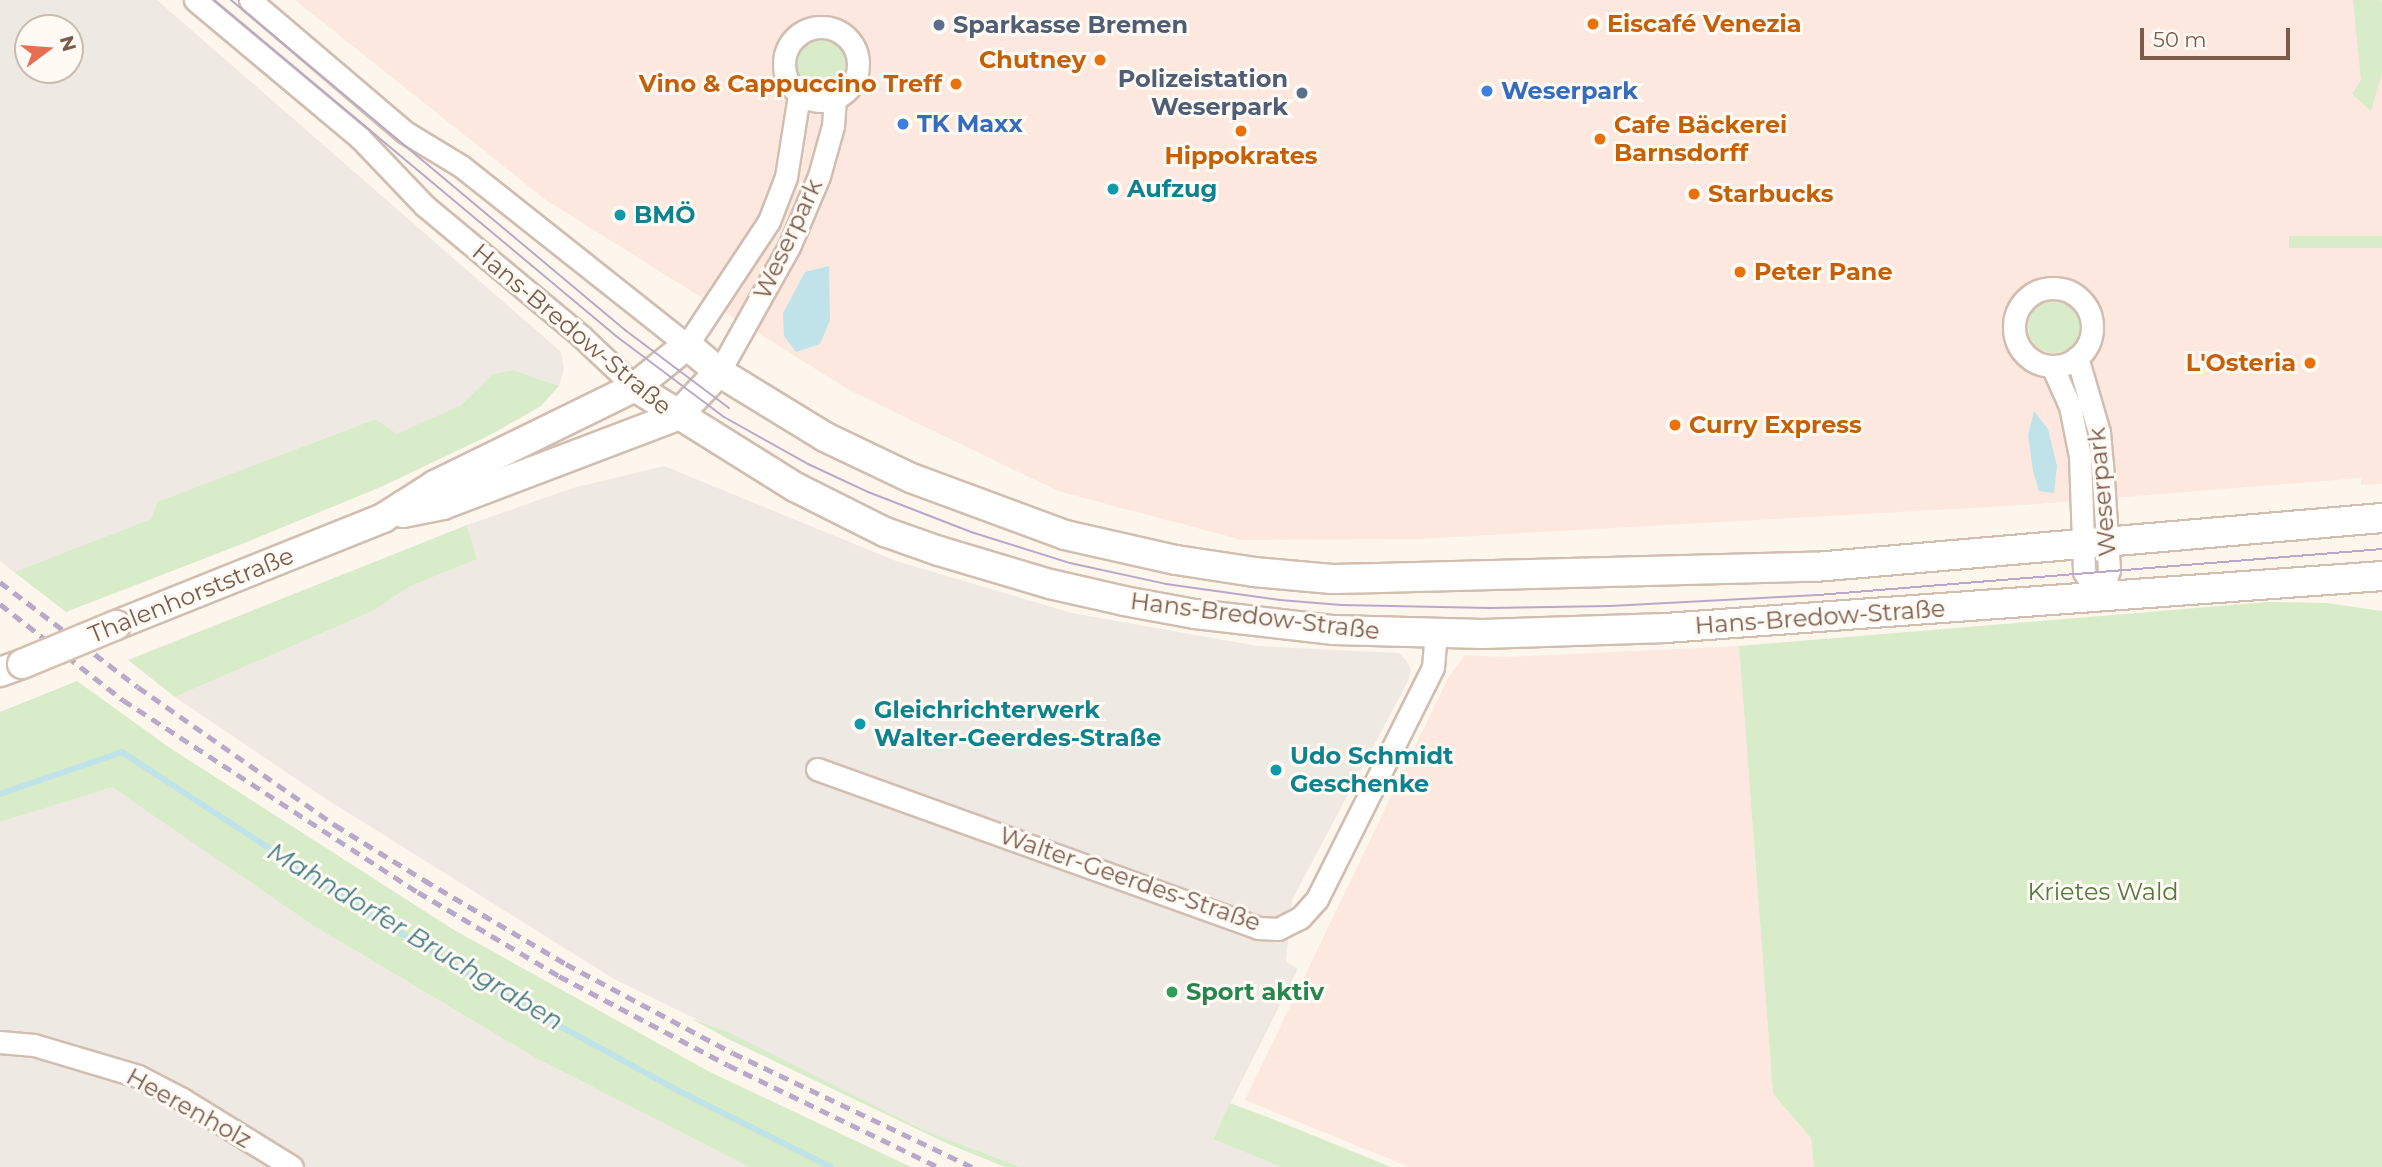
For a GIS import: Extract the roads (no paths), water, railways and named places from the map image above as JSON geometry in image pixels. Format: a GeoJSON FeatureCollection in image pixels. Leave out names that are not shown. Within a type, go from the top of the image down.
{"type":"FeatureCollection","features":[{"type":"Feature","properties":{"kind":"main road","name":"Thalenhorststraße"},"geometry":{"type":"LineString","coordinates":[[383,518],[435,485],[635,387],[687,345]]}},
{"type":"Feature","properties":{"kind":"main road","name":"Hans-Bredow-Straße"},"geometry":{"type":"LineString","coordinates":[[687,345],[719,372],[825,437],[911,478],[1065,535],[1176,559],[1254,572],[1332,579],[1815,567],[2382,518]]}},
{"type":"Feature","properties":{"kind":"main road"},"geometry":{"type":"LineString","coordinates":[[677,416],[719,372]]}},
{"type":"Feature","properties":{"kind":"main road","name":"Hans-Bredow-Straße"},"geometry":{"type":"LineString","coordinates":[[635,387],[677,416],[794,486],[885,531],[939,551],[1050,584],[1195,614],[1334,630],[1436,634],[1666,628],[2382,576]]}},
{"type":"Feature","properties":{"kind":"main road","name":"Thalenhorststraße"},"geometry":{"type":"LineString","coordinates":[[11,668],[383,518],[443,505],[677,416]]}},
{"type":"Feature","properties":{"kind":"street","name":"Hans-Bredow-Straße"},"geometry":{"type":"LineString","coordinates":[[195,0],[360,138],[425,206],[581,336],[635,387]]}},
{"type":"Feature","properties":{"kind":"street","name":"Hans-Bredow-Straße"},"geometry":{"type":"LineString","coordinates":[[250,0],[405,132],[461,166],[687,345]]}},
{"type":"Feature","properties":{"kind":"street"},"geometry":{"type":"LineString","coordinates":[[824,27],[844,35],[856,52],[858,66],[855,80],[847,91],[835,99],[817,102],[799,95],[785,75],[788,46],[803,31],[824,27]]}},
{"type":"Feature","properties":{"kind":"street","name":"Weserpark"},"geometry":{"type":"LineString","coordinates":[[687,345],[769,221],[786,177],[799,95]]}},
{"type":"Feature","properties":{"kind":"street","name":"Weserpark"},"geometry":{"type":"LineString","coordinates":[[719,372],[794,236],[819,176],[833,126],[835,99]]}},
{"type":"Feature","properties":{"kind":"street"},"geometry":{"type":"LineString","coordinates":[[2039,290],[2064,290],[2083,303],[2089,313],[2090,337],[2077,357],[2052,366],[2038,363],[2026,355],[2017,344],[2013,328],[2021,303],[2039,290]]}},
{"type":"Feature","properties":{"kind":"street","name":"Weserpark"},"geometry":{"type":"LineString","coordinates":[[2077,357],[2099,432],[2094,542]]}},
{"type":"Feature","properties":{"kind":"street","name":"Weserpark"},"geometry":{"type":"LineString","coordinates":[[2052,366],[2064,389],[2076,429],[2094,542],[2109,570],[2101,597]]}},
{"type":"Feature","properties":{"kind":"street","name":"Walter-Geerdes-Straße"},"geometry":{"type":"LineString","coordinates":[[817,769],[1258,928],[1278,929],[1300,918],[1317,899],[1433,667],[1436,634]]}},
{"type":"Feature","properties":{"kind":"street","name":"Heerenholz"},"geometry":{"type":"LineString","coordinates":[[0,1042],[34,1045],[138,1076],[182,1099],[292,1167]]}},
{"type":"Feature","properties":{"kind":"water"},"geometry":{"type":"Polygon","coordinates":[[[829,266],[830,320],[820,344],[796,352],[784,336],[783,313],[805,272],[829,266]]]}},
{"type":"Feature","properties":{"kind":"water"},"geometry":{"type":"Polygon","coordinates":[[[2034,411],[2048,429],[2057,466],[2054,493],[2039,491],[2033,471],[2028,436],[2034,411]]]}},
{"type":"Feature","properties":{"kind":"waterway","name":"Mahndorfer Bruchgraben"},"geometry":{"type":"LineString","coordinates":[[0,794],[122,752],[363,910],[496,991],[677,1090],[831,1167]]}},
{"type":"Feature","properties":{"kind":"tram line"},"geometry":{"type":"LineString","coordinates":[[214,0],[616,336],[724,417],[808,464],[868,492],[971,532],[1070,563],[1166,584],[1280,600],[1341,605],[1490,608],[1610,606],[1818,595],[2382,549]]}},
{"type":"Feature","properties":{"kind":"tram line"},"geometry":{"type":"LineString","coordinates":[[231,0],[625,330],[729,408]]}},
{"type":"Feature","properties":{"kind":"railway"},"geometry":{"type":"LineString","coordinates":[[0,582],[138,687],[335,825],[424,880],[566,964],[733,1053],[972,1167]]}},
{"type":"Feature","properties":{"kind":"railway"},"geometry":{"type":"LineString","coordinates":[[0,604],[123,700],[418,892],[559,976],[728,1065],[938,1167]]}},
{"type":"Feature","properties":{"kind":"place","name":"Eiscafé Venezia"},"geometry":{"type":"Point","coordinates":[1593,24]}},
{"type":"Feature","properties":{"kind":"place","name":"Sparkasse Bremen"},"geometry":{"type":"Point","coordinates":[939,25]}},
{"type":"Feature","properties":{"kind":"place","name":"Chutney"},"geometry":{"type":"Point","coordinates":[1100,60]}},
{"type":"Feature","properties":{"kind":"place","name":"Vino & Cappuccino Treff"},"geometry":{"type":"Point","coordinates":[956,84]}},
{"type":"Feature","properties":{"kind":"place","name":"Weserpark"},"geometry":{"type":"Point","coordinates":[1487,91]}},
{"type":"Feature","properties":{"kind":"place","name":"Polizeistation Weserpark"},"geometry":{"type":"Point","coordinates":[1302,93]}},
{"type":"Feature","properties":{"kind":"place","name":"TK Maxx"},"geometry":{"type":"Point","coordinates":[903,124]}},
{"type":"Feature","properties":{"kind":"place","name":"Hippokrates"},"geometry":{"type":"Point","coordinates":[1241,131]}},
{"type":"Feature","properties":{"kind":"place","name":"Cafe Bäckerei Barnsdorff"},"geometry":{"type":"Point","coordinates":[1600,139]}},
{"type":"Feature","properties":{"kind":"place","name":"Aufzug"},"geometry":{"type":"Point","coordinates":[1113,189]}},
{"type":"Feature","properties":{"kind":"place","name":"Starbucks"},"geometry":{"type":"Point","coordinates":[1694,194]}},
{"type":"Feature","properties":{"kind":"place","name":"BMÖ"},"geometry":{"type":"Point","coordinates":[620,215]}},
{"type":"Feature","properties":{"kind":"place","name":"Peter Pane"},"geometry":{"type":"Point","coordinates":[1740,272]}},
{"type":"Feature","properties":{"kind":"place","name":"L'Osteria"},"geometry":{"type":"Point","coordinates":[2310,363]}},
{"type":"Feature","properties":{"kind":"place","name":"Curry Express"},"geometry":{"type":"Point","coordinates":[1675,425]}},
{"type":"Feature","properties":{"kind":"place","name":"Gleichrichterwerk Walter-Geerdes-Straße"},"geometry":{"type":"Point","coordinates":[860,724]}},
{"type":"Feature","properties":{"kind":"place","name":"Udo Schmidt Geschenke"},"geometry":{"type":"Point","coordinates":[1276,770]}},
{"type":"Feature","properties":{"kind":"place","name":"Sport aktiv"},"geometry":{"type":"Point","coordinates":[1172,992]}},
{"type":"Feature","properties":{"kind":"park label","name":"Krietes Wald"},"geometry":{"type":"Point","coordinates":[2103,892]}}]}
